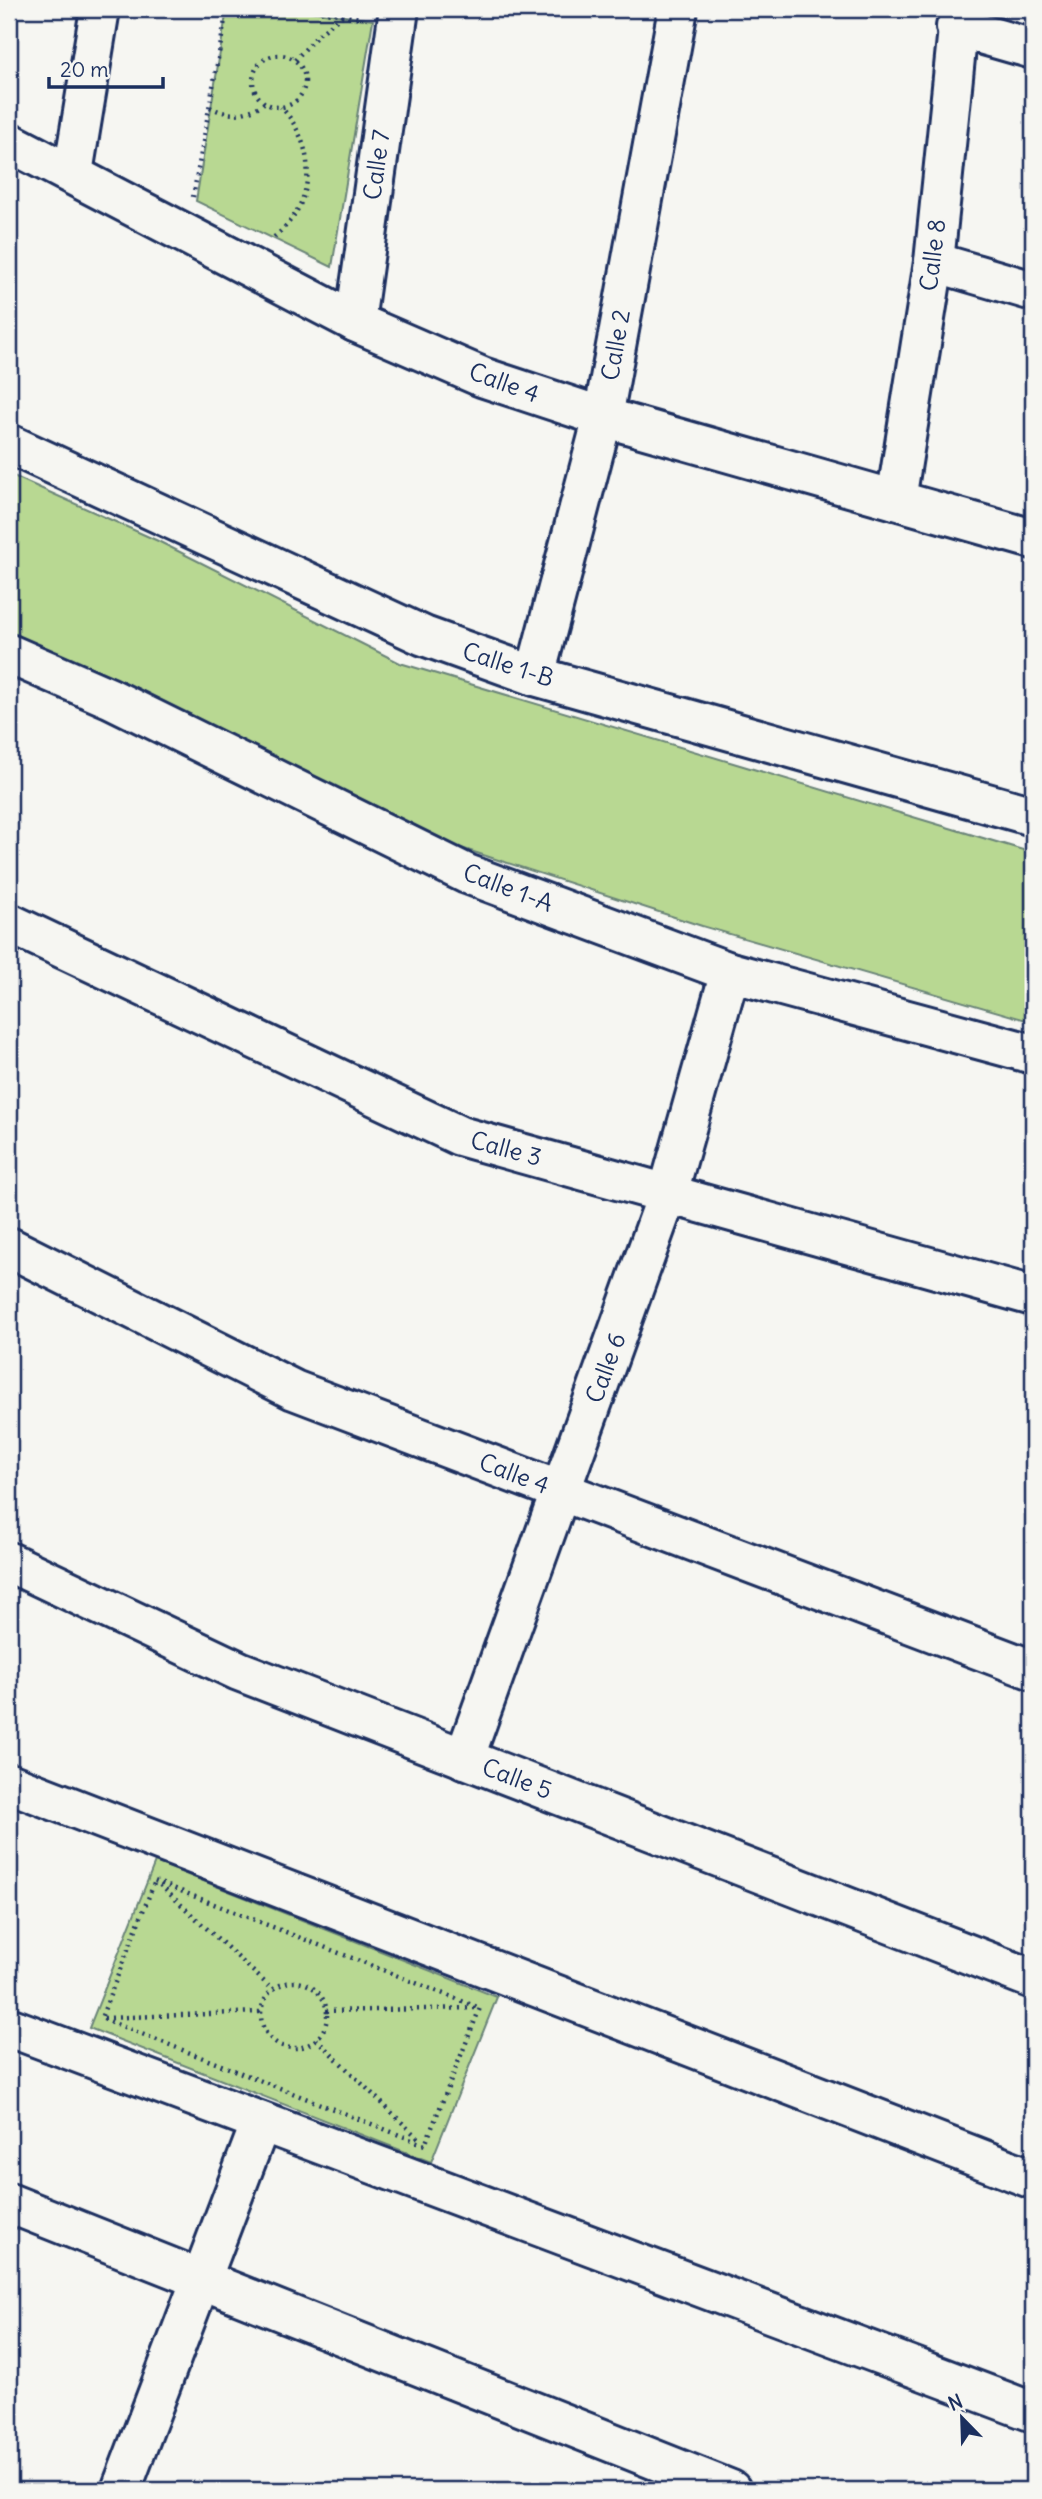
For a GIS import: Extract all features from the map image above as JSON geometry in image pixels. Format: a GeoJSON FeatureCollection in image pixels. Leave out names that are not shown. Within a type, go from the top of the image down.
{"type":"FeatureCollection","features":[{"type":"Feature","properties":{"kind":"street"},"geometry":{"type":"LineString","coordinates":[[74,173],[100,9]]}},
{"type":"Feature","properties":{"kind":"street","name":"Calle 2"},"geometry":{"type":"LineString","coordinates":[[535,676],[603,417],[678,9]]}},
{"type":"Feature","properties":{"kind":"street","name":"Calle 7"},"geometry":{"type":"LineString","coordinates":[[355,322],[385,14]]}},
{"type":"Feature","properties":{"kind":"street"},"geometry":{"type":"LineString","coordinates":[[958,18],[1033,49]]}},
{"type":"Feature","properties":{"kind":"street","name":"Calle 8"},"geometry":{"type":"LineString","coordinates":[[896,500],[933,262],[958,18]]}},
{"type":"Feature","properties":{"kind":"street","name":"Calle 4"},"geometry":{"type":"LineString","coordinates":[[9,142],[74,173],[355,322],[482,377],[603,417],[1033,539]]}},
{"type":"Feature","properties":{"kind":"street"},"geometry":{"type":"LineString","coordinates":[[933,262],[1033,291]]}},
{"type":"Feature","properties":{"kind":"street","name":"Calle 1-B"},"geometry":{"type":"LineString","coordinates":[[9,444],[424,636],[535,676],[1033,816]]}},
{"type":"Feature","properties":{"kind":"street","name":"Calle 1-A"},"geometry":{"type":"LineString","coordinates":[[9,654],[110,698],[467,874],[730,971],[1033,1054]]}},
{"type":"Feature","properties":{"kind":"street","name":"Calle 3"},"geometry":{"type":"LineString","coordinates":[[9,923],[460,1136],[1033,1296]]}},
{"type":"Feature","properties":{"kind":"street","name":"Calle 6"},"geometry":{"type":"LineString","coordinates":[[464,1759],[668,1193],[730,971]]}},
{"type":"Feature","properties":{"kind":"street","name":"Calle 4"},"geometry":{"type":"LineString","coordinates":[[9,1247],[294,1390],[1033,1670]]}},
{"type":"Feature","properties":{"kind":"street","name":"Calle 5"},"geometry":{"type":"LineString","coordinates":[[9,1562],[239,1671],[1033,1979]]}},
{"type":"Feature","properties":{"kind":"street"},"geometry":{"type":"LineString","coordinates":[[9,1783],[1033,2179]]}},
{"type":"Feature","properties":{"kind":"street"},"geometry":{"type":"LineString","coordinates":[[9,2027],[261,2122],[420,2162],[1033,2412]]}},
{"type":"Feature","properties":{"kind":"street"},"geometry":{"type":"LineString","coordinates":[[121,2490],[261,2122]]}},
{"type":"Feature","properties":{"kind":"street"},"geometry":{"type":"LineString","coordinates":[[9,2203],[731,2490]]}},
{"type":"Feature","properties":{"kind":"path"},"geometry":{"type":"LineString","coordinates":[[187,232],[228,9]]}},
{"type":"Feature","properties":{"kind":"path"},"geometry":{"type":"LineString","coordinates":[[307,9],[344,15],[385,14]]}},
{"type":"Feature","properties":{"kind":"path"},"geometry":{"type":"LineString","coordinates":[[295,60],[318,35],[344,15]]}},
{"type":"Feature","properties":{"kind":"path"},"geometry":{"type":"LineString","coordinates":[[269,241],[296,214],[305,197],[309,177],[303,139],[294,121],[280,107],[264,103],[256,94],[254,71],[272,56],[283,55],[295,60],[302,68],[306,80],[297,101],[280,107]]}},
{"type":"Feature","properties":{"kind":"path"},"geometry":{"type":"LineString","coordinates":[[210,107],[234,115],[245,114],[264,103]]}},
{"type":"Feature","properties":{"kind":"path"},"geometry":{"type":"LineString","coordinates":[[82,2055],[101,2018],[155,1881],[167,1842]]}},
{"type":"Feature","properties":{"kind":"path"},"geometry":{"type":"LineString","coordinates":[[155,1881],[272,1989]]}},
{"type":"Feature","properties":{"kind":"path"},"geometry":{"type":"LineString","coordinates":[[155,1881],[480,2008]]}},
{"type":"Feature","properties":{"kind":"path"},"geometry":{"type":"LineString","coordinates":[[420,2162],[495,1970]]}},
{"type":"Feature","properties":{"kind":"path"},"geometry":{"type":"LineString","coordinates":[[284,1983],[309,1985],[319,1993],[326,2011],[323,2029],[316,2039],[304,2046],[291,2048],[279,2044],[268,2036],[262,2025],[264,1999],[272,1989],[284,1983]]}},
{"type":"Feature","properties":{"kind":"path"},"geometry":{"type":"LineString","coordinates":[[326,2011],[480,2008]]}},
{"type":"Feature","properties":{"kind":"path"},"geometry":{"type":"LineString","coordinates":[[101,2018],[261,2012]]}},
{"type":"Feature","properties":{"kind":"path"},"geometry":{"type":"LineString","coordinates":[[101,2018],[420,2162]]}},
{"type":"Feature","properties":{"kind":"path"},"geometry":{"type":"LineString","coordinates":[[316,2039],[420,2162]]}},
{"type":"Feature","properties":{"kind":"green space"},"geometry":{"type":"Polygon","coordinates":[[[227,9],[295,9],[373,20],[332,267],[196,201],[227,9]]]}},
{"type":"Feature","properties":{"kind":"green space"},"geometry":{"type":"Polygon","coordinates":[[[9,474],[158,541],[400,663],[1033,853],[1033,1022],[702,926],[452,845],[9,638],[9,474]]]}},
{"type":"Feature","properties":{"kind":"green space"},"geometry":{"type":"Polygon","coordinates":[[[155,1862],[497,1997],[431,2162],[89,2028],[155,1862]]]}}]}
